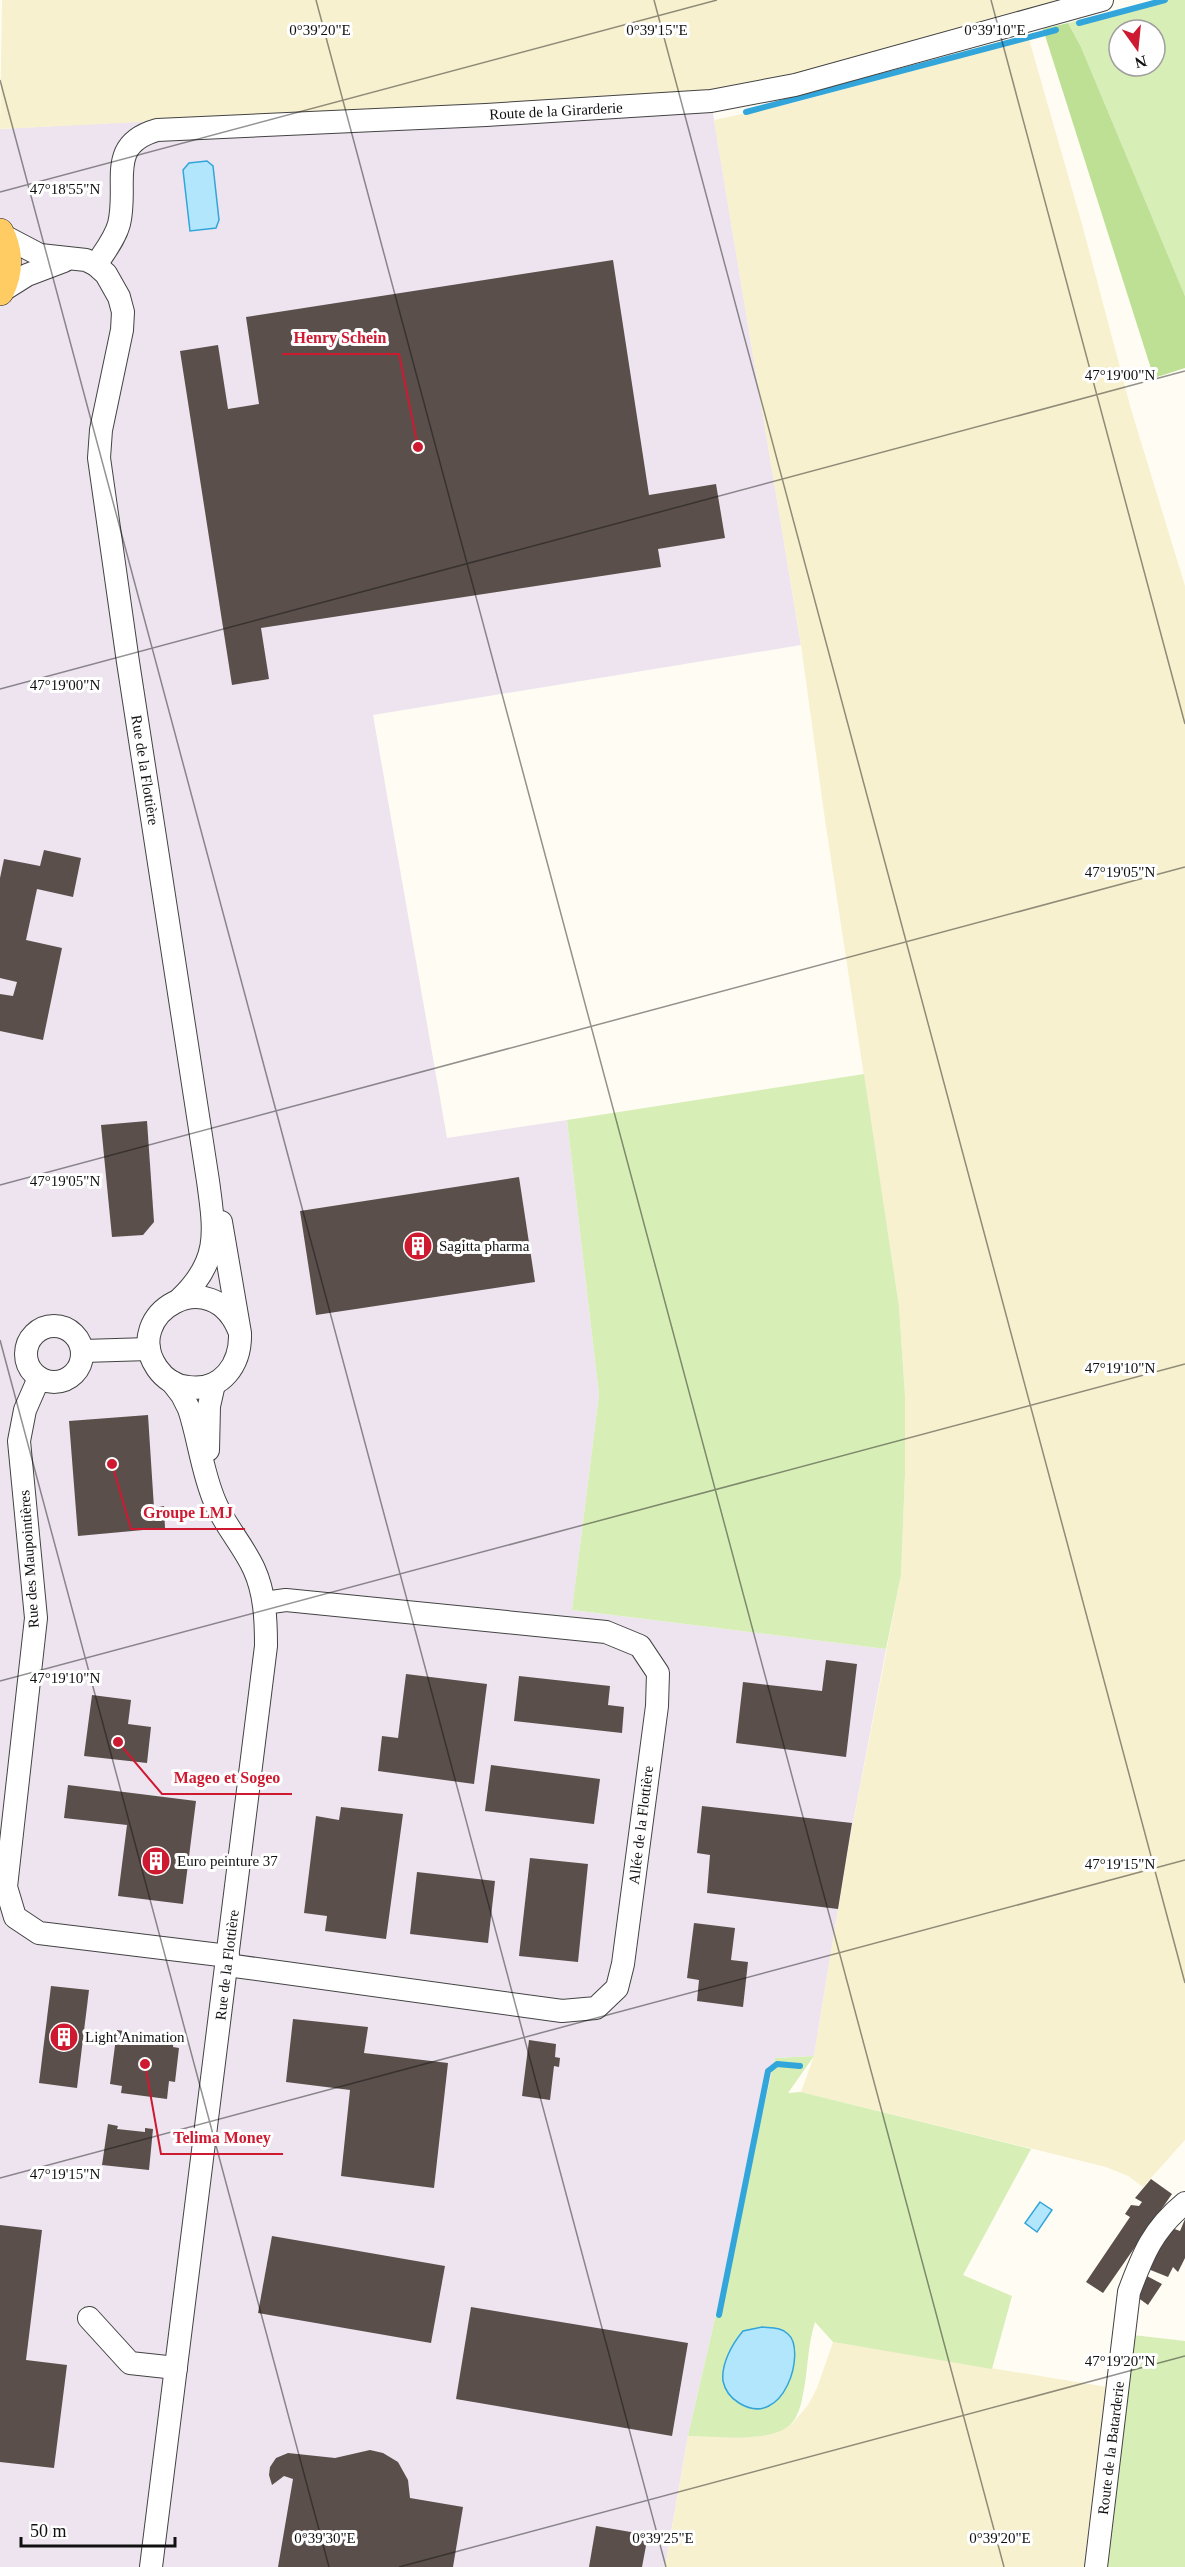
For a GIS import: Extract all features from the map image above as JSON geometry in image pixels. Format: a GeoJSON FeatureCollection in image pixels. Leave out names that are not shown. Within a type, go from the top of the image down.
{"type":"FeatureCollection","features":[{"type":"Feature","properties":{"kind":"main road"},"geometry":{"type":"LineString","coordinates":[[0,292],[8,264],[7,249],[1,234]]}},
{"type":"Feature","properties":{"kind":"street","name":"Route de la Girarderie"},"geometry":{"type":"LineString","coordinates":[[96,265],[112,240],[118,225],[123,160],[127,148],[134,139],[157,130],[486,115],[711,101],[795,85],[1102,0]]}},
{"type":"Feature","properties":{"kind":"street"},"geometry":{"type":"LineString","coordinates":[[1,234],[40,255],[96,265]]}},
{"type":"Feature","properties":{"kind":"street"},"geometry":{"type":"LineString","coordinates":[[0,292],[40,268],[71,259]]}},
{"type":"Feature","properties":{"kind":"street","name":"Rue de la Flottière"},"geometry":{"type":"LineString","coordinates":[[96,265],[113,285],[123,312],[122,330],[101,430],[99,458],[210,1196],[213,1232],[209,1258],[198,1280],[180,1299]]}},
{"type":"Feature","properties":{"kind":"street"},"geometry":{"type":"LineString","coordinates":[[210,1196],[222,1226],[240,1333],[241,1349],[236,1363],[227,1376],[214,1384],[199,1388],[185,1387],[172,1382],[161,1373],[153,1362],[149,1349],[150,1333],[156,1318],[166,1306],[180,1299],[196,1296],[212,1299],[225,1307],[235,1319],[240,1333]]}},
{"type":"Feature","properties":{"kind":"street"},"geometry":{"type":"LineString","coordinates":[[51,1326],[66,1328],[74,1334],[82,1351],[78,1368],[65,1380],[56,1383],[39,1378],[32,1372],[25,1354],[27,1344],[39,1330],[51,1326]]}},
{"type":"Feature","properties":{"kind":"street"},"geometry":{"type":"LineString","coordinates":[[82,1351],[149,1349]]}},
{"type":"Feature","properties":{"kind":"street","name":"Rue des Maupointières"},"geometry":{"type":"LineString","coordinates":[[39,1378],[25,1410],[19,1441],[36,1618],[6,1887],[15,1917],[39,1933],[228,1960]]}},
{"type":"Feature","properties":{"kind":"street","name":"Rue de la Flottière"},"geometry":{"type":"LineString","coordinates":[[151,2567],[228,1960],[266,1637],[264,1603],[254,1569],[222,1518],[213,1499],[189,1409],[172,1382]]}},
{"type":"Feature","properties":{"kind":"street"},"geometry":{"type":"LineString","coordinates":[[213,1499],[207,1457],[209,1406],[214,1384]]}},
{"type":"Feature","properties":{"kind":"street","name":"Allée de la Flottière"},"geometry":{"type":"LineString","coordinates":[[228,1960],[562,2011],[596,2008],[617,1988],[624,1964],[657,1706],[658,1673],[640,1646],[606,1632],[286,1600],[264,1603]]}},
{"type":"Feature","properties":{"kind":"street","name":"Route de la Batarderie"},"geometry":{"type":"LineString","coordinates":[[1096,2567],[1129,2292],[1145,2249],[1165,2219],[1185,2203]]}},
{"type":"Feature","properties":{"kind":"street"},"geometry":{"type":"LineString","coordinates":[[89,2318],[130,2363],[176,2368]]}},
{"type":"Feature","properties":{"kind":"shaded area"},"geometry":{"type":"Polygon","coordinates":[[[2,0],[1066,0],[816,71],[680,95],[0,129],[2,0]]]}},
{"type":"Feature","properties":{"kind":"shaded area"},"geometry":{"type":"Polygon","coordinates":[[[1029,39],[1082,224],[1131,409],[1185,586],[1185,2140],[1143,2187],[1128,2176],[1106,2167],[801,2092],[814,2056],[848,1849],[901,1575],[905,1396],[899,1306],[825,820],[801,645],[714,120],[793,103],[1029,39]]]}},
{"type":"Feature","properties":{"kind":"shaded area"},"geometry":{"type":"Polygon","coordinates":[[[711,101],[801,645],[373,715],[447,1138],[567,1120],[599,1395],[572,1610],[886,1649],[848,1849],[814,2056],[775,2058],[688,2436],[665,2567],[0,2567],[0,129],[184,119],[711,101]]]}},
{"type":"Feature","properties":{"kind":"shaded area"},"geometry":{"type":"Polygon","coordinates":[[[833,2342],[1107,2387],[1084,2567],[665,2567],[688,2436],[753,2437],[792,2424],[808,2405],[817,2388],[833,2342]]]}},
{"type":"Feature","properties":{"kind":"green space"},"geometry":{"type":"Polygon","coordinates":[[[1158,0],[1185,0],[1185,296],[1081,47],[1068,23],[1158,0]]]}},
{"type":"Feature","properties":{"kind":"green space"},"geometry":{"type":"Polygon","coordinates":[[[1068,23],[1081,47],[1185,296],[1185,368],[1154,378],[1043,29],[1068,23]]]}},
{"type":"Feature","properties":{"kind":"green space"},"geometry":{"type":"Polygon","coordinates":[[[864,1074],[899,1306],[905,1396],[901,1575],[886,1649],[572,1610],[599,1395],[567,1120],[864,1074]]]}},
{"type":"Feature","properties":{"kind":"green space"},"geometry":{"type":"Polygon","coordinates":[[[814,2056],[788,2093],[801,2092],[1031,2149],[963,2275],[1012,2296],[992,2369],[833,2342],[815,2322],[801,2402],[791,2424],[782,2430],[756,2437],[688,2436],[775,2058],[814,2056]]]}},
{"type":"Feature","properties":{"kind":"green space"},"geometry":{"type":"Polygon","coordinates":[[[1133,2335],[1185,2341],[1185,2567],[1104,2567],[1133,2335]]]}},
{"type":"Feature","properties":{"kind":"water"},"geometry":{"type":"Polygon","coordinates":[[[207,161],[213,166],[219,220],[216,228],[190,231],[183,170],[189,163],[207,161]]]}},
{"type":"Feature","properties":{"kind":"water"},"geometry":{"type":"Polygon","coordinates":[[[1040,2202],[1052,2210],[1037,2232],[1025,2223],[1040,2202]]]}},
{"type":"Feature","properties":{"kind":"water"},"geometry":{"type":"Polygon","coordinates":[[[762,2327],[779,2329],[788,2334],[793,2343],[795,2355],[788,2385],[779,2398],[768,2406],[755,2409],[739,2403],[731,2396],[724,2385],[723,2375],[728,2354],[743,2331],[762,2327]]]}},
{"type":"Feature","properties":{"kind":"building"},"geometry":{"type":"Polygon","coordinates":[[[613,260],[649,495],[716,484],[725,538],[658,549],[661,567],[261,628],[269,679],[232,685],[180,351],[218,345],[228,409],[259,404],[246,317],[613,260]]]}},
{"type":"Feature","properties":{"kind":"building"},"geometry":{"type":"Polygon","coordinates":[[[44,850],[81,858],[73,897],[37,889],[26,940],[62,948],[43,1040],[0,1031],[0,994],[13,996],[17,982],[0,978],[0,878],[4,859],[40,866],[44,850]]]}},
{"type":"Feature","properties":{"kind":"building"},"geometry":{"type":"Polygon","coordinates":[[[147,1121],[154,1222],[143,1235],[112,1237],[101,1125],[147,1121]]]}},
{"type":"Feature","properties":{"kind":"building","name":"Sagitta pharma"},"geometry":{"type":"Polygon","coordinates":[[[519,1177],[535,1282],[316,1315],[300,1211],[519,1177]]]}},
{"type":"Feature","properties":{"kind":"building"},"geometry":{"type":"Polygon","coordinates":[[[148,1415],[154,1508],[164,1506],[165,1528],[78,1536],[69,1421],[148,1415]]]}},
{"type":"Feature","properties":{"kind":"building"},"geometry":{"type":"Polygon","coordinates":[[[826,1660],[857,1664],[846,1757],[736,1743],[743,1682],[822,1691],[826,1660]]]}},
{"type":"Feature","properties":{"kind":"building"},"geometry":{"type":"Polygon","coordinates":[[[406,1674],[487,1684],[474,1784],[378,1771],[382,1736],[398,1738],[406,1674]]]}},
{"type":"Feature","properties":{"kind":"building"},"geometry":{"type":"Polygon","coordinates":[[[519,1676],[610,1686],[608,1705],[624,1707],[622,1733],[514,1721],[519,1676]]]}},
{"type":"Feature","properties":{"kind":"building"},"geometry":{"type":"Polygon","coordinates":[[[92,1695],[131,1700],[128,1724],[151,1727],[147,1763],[84,1756],[92,1695]]]}},
{"type":"Feature","properties":{"kind":"building"},"geometry":{"type":"Polygon","coordinates":[[[491,1765],[600,1779],[594,1824],[485,1811],[491,1765]]]}},
{"type":"Feature","properties":{"kind":"building","name":"Euro peinture 37"},"geometry":{"type":"Polygon","coordinates":[[[68,1785],[196,1801],[183,1904],[118,1896],[127,1825],[64,1818],[68,1785]]]}},
{"type":"Feature","properties":{"kind":"building"},"geometry":{"type":"Polygon","coordinates":[[[702,1806],[852,1823],[838,1909],[707,1893],[710,1855],[697,1853],[702,1806]]]}},
{"type":"Feature","properties":{"kind":"building"},"geometry":{"type":"Polygon","coordinates":[[[341,1807],[403,1814],[386,1939],[325,1931],[327,1916],[304,1913],[316,1816],[339,1820],[341,1807]]]}},
{"type":"Feature","properties":{"kind":"building"},"geometry":{"type":"Polygon","coordinates":[[[530,1858],[588,1864],[578,1962],[519,1956],[530,1858]]]}},
{"type":"Feature","properties":{"kind":"building"},"geometry":{"type":"Polygon","coordinates":[[[417,1872],[495,1881],[488,1943],[410,1934],[417,1872]]]}},
{"type":"Feature","properties":{"kind":"building"},"geometry":{"type":"Polygon","coordinates":[[[694,1923],[735,1928],[731,1960],[748,1962],[743,2007],[697,2001],[699,1980],[687,1978],[694,1923]]]}},
{"type":"Feature","properties":{"kind":"building","name":"Light Animation"},"geometry":{"type":"Polygon","coordinates":[[[51,1986],[89,1990],[77,2088],[39,2083],[51,1986]]]}},
{"type":"Feature","properties":{"kind":"building"},"geometry":{"type":"Polygon","coordinates":[[[293,2019],[368,2027],[364,2053],[448,2063],[434,2188],[341,2176],[350,2090],[286,2082],[293,2019]]]}},
{"type":"Feature","properties":{"kind":"building"},"geometry":{"type":"Polygon","coordinates":[[[117,2030],[137,2033],[136,2042],[155,2045],[156,2035],[174,2037],[173,2047],[179,2048],[175,2082],[169,2081],[167,2099],[121,2093],[122,2086],[110,2084],[117,2030]]]}},
{"type":"Feature","properties":{"kind":"building"},"geometry":{"type":"Polygon","coordinates":[[[529,2040],[556,2044],[555,2057],[560,2058],[559,2067],[554,2066],[550,2100],[522,2096],[529,2040]]]}},
{"type":"Feature","properties":{"kind":"building"},"geometry":{"type":"Polygon","coordinates":[[[108,2124],[118,2126],[117,2129],[145,2132],[145,2128],[153,2129],[149,2170],[102,2165],[108,2124]]]}},
{"type":"Feature","properties":{"kind":"building"},"geometry":{"type":"Polygon","coordinates":[[[1151,2179],[1172,2194],[1103,2293],[1086,2282],[1130,2217],[1125,2214],[1131,2205],[1139,2206],[1142,2202],[1135,2198],[1151,2179]]]}},
{"type":"Feature","properties":{"kind":"building"},"geometry":{"type":"Polygon","coordinates":[[[1185,2219],[1185,2258],[1178,2272],[1173,2267],[1168,2277],[1148,2269],[1169,2227],[1180,2231],[1185,2219]]]}},
{"type":"Feature","properties":{"kind":"building"},"geometry":{"type":"Polygon","coordinates":[[[0,2225],[42,2230],[26,2360],[67,2365],[54,2468],[0,2462],[0,2225]]]}},
{"type":"Feature","properties":{"kind":"building"},"geometry":{"type":"Polygon","coordinates":[[[272,2236],[445,2266],[431,2343],[258,2313],[272,2236]]]}},
{"type":"Feature","properties":{"kind":"building"},"geometry":{"type":"Polygon","coordinates":[[[1145,2275],[1162,2284],[1148,2305],[1137,2297],[1145,2275]]]}},
{"type":"Feature","properties":{"kind":"building"},"geometry":{"type":"Polygon","coordinates":[[[471,2307],[688,2343],[672,2436],[456,2399],[471,2307]]]}},
{"type":"Feature","properties":{"kind":"building"},"geometry":{"type":"Polygon","coordinates":[[[370,2450],[383,2453],[398,2462],[408,2480],[410,2498],[463,2507],[453,2567],[278,2567],[293,2479],[284,2476],[272,2485],[269,2475],[270,2467],[276,2458],[288,2453],[335,2458],[370,2450]]]}},
{"type":"Feature","properties":{"kind":"building"},"geometry":{"type":"Polygon","coordinates":[[[596,2526],[648,2535],[642,2567],[589,2567],[596,2526]]]}},
{"type":"Feature","properties":{"kind":"waterway"},"geometry":{"type":"LineString","coordinates":[[1079,23],[1165,0]]}},
{"type":"Feature","properties":{"kind":"waterway"},"geometry":{"type":"LineString","coordinates":[[746,112],[1056,30]]}},
{"type":"Feature","properties":{"kind":"waterway"},"geometry":{"type":"LineString","coordinates":[[719,2315],[768,2071],[777,2064],[800,2066]]}},
{"type":"Feature","properties":{"kind":"place","name":"Henry Schein"},"geometry":{"type":"Point","coordinates":[418,447]}},
{"type":"Feature","properties":{"kind":"place","name":"Sagitta pharma"},"geometry":{"type":"Point","coordinates":[418,1246]}},
{"type":"Feature","properties":{"kind":"place","name":"Groupe LMJ"},"geometry":{"type":"Point","coordinates":[112,1464]}},
{"type":"Feature","properties":{"kind":"place","name":"Mageo et Sogeo"},"geometry":{"type":"Point","coordinates":[118,1742]}},
{"type":"Feature","properties":{"kind":"place","name":"Euro peinture 37"},"geometry":{"type":"Point","coordinates":[156,1861]}},
{"type":"Feature","properties":{"kind":"place","name":"Light Animation"},"geometry":{"type":"Point","coordinates":[64,2037]}},
{"type":"Feature","properties":{"kind":"place","name":"Telima Money"},"geometry":{"type":"Point","coordinates":[145,2064]}}]}
